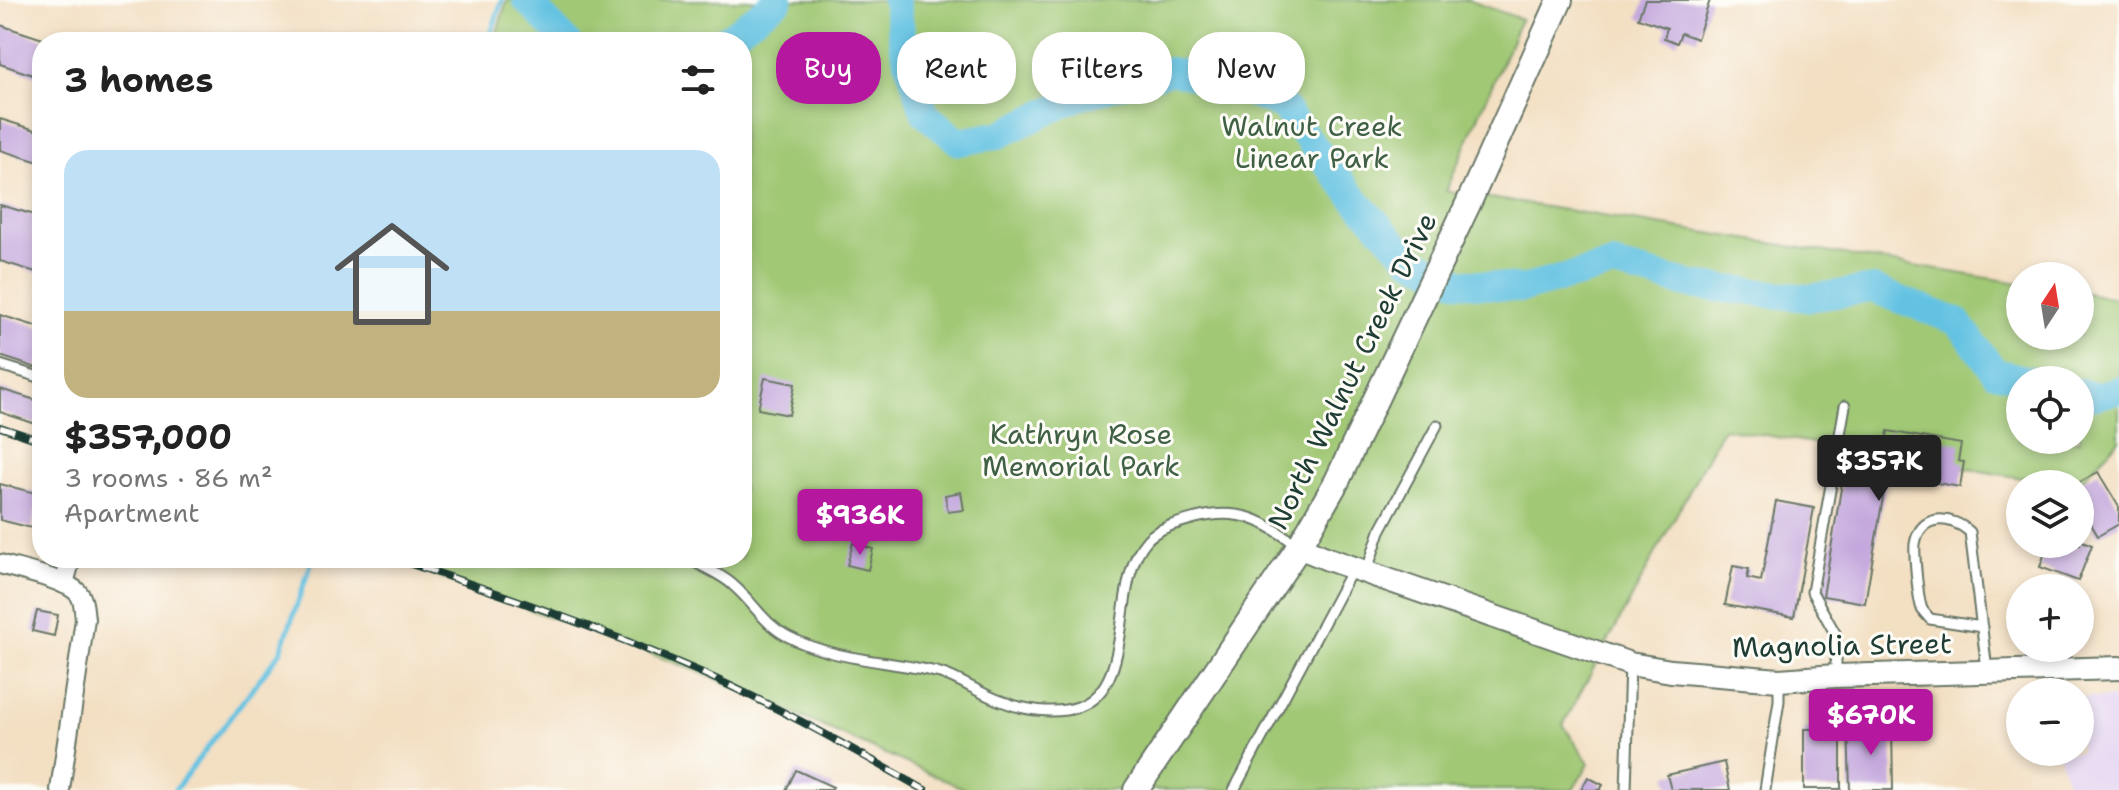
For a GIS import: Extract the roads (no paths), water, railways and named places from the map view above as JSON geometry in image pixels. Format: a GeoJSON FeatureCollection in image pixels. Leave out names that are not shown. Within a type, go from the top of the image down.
{"type":"FeatureCollection","features":[{"type":"Feature","properties":{"kind":"main road","name":"North Walnut Creek Drive"},"geometry":{"type":"LineString","coordinates":[[1136,790],[1299,547],[1337,481],[1560,0]]}},
{"type":"Feature","properties":{"kind":"street","name":"Magnolia Street"},"geometry":{"type":"LineString","coordinates":[[1299,547],[1630,664],[1684,673],[1779,680],[2119,668]]}},
{"type":"Feature","properties":{"kind":"street"},"geometry":{"type":"LineString","coordinates":[[0,564],[64,584],[79,594],[85,619],[60,790]]}},
{"type":"Feature","properties":{"kind":"street"},"geometry":{"type":"LineString","coordinates":[[64,584],[68,568]]}},
{"type":"Feature","properties":{"kind":"lane"},"geometry":{"type":"LineString","coordinates":[[0,365],[32,375]]}},
{"type":"Feature","properties":{"kind":"lane"},"geometry":{"type":"LineString","coordinates":[[1836,676],[1836,635],[1812,592],[1845,406]]}},
{"type":"Feature","properties":{"kind":"lane"},"geometry":{"type":"LineString","coordinates":[[1234,790],[1360,570],[1437,425]]}},
{"type":"Feature","properties":{"kind":"lane"},"geometry":{"type":"LineString","coordinates":[[705,568],[733,584],[765,620],[786,636],[834,654],[943,674],[1002,702],[1048,712],[1078,707],[1099,695],[1112,670],[1120,640],[1132,563],[1148,538],[1180,522],[1216,513],[1265,522],[1299,547]]}},
{"type":"Feature","properties":{"kind":"lane"},"geometry":{"type":"LineString","coordinates":[[1982,627],[1930,619],[1922,608],[1915,546],[1919,533],[1937,519],[1959,522],[1970,532],[1988,673]]}},
{"type":"Feature","properties":{"kind":"lane"},"geometry":{"type":"LineString","coordinates":[[1626,790],[1630,664]]}},
{"type":"Feature","properties":{"kind":"lane"},"geometry":{"type":"LineString","coordinates":[[1765,790],[1779,701],[1779,680]]}},
{"type":"Feature","properties":{"kind":"waterway"},"geometry":{"type":"LineString","coordinates":[[491,32],[502,0]]}},
{"type":"Feature","properties":{"kind":"waterway"},"geometry":{"type":"LineString","coordinates":[[526,0],[557,32]]}},
{"type":"Feature","properties":{"kind":"waterway"},"geometry":{"type":"LineString","coordinates":[[735,32],[779,0]]}},
{"type":"Feature","properties":{"kind":"waterway"},"geometry":{"type":"LineString","coordinates":[[896,0],[904,49],[925,114],[959,142],[999,135],[1080,96],[1170,71],[1231,84],[1283,107],[1355,199],[1409,258],[1460,282],[1522,289],[1613,265],[1691,285],[1808,298],[1873,289],[1958,322],[1995,372],[2006,375]]}},
{"type":"Feature","properties":{"kind":"waterway"},"geometry":{"type":"LineString","coordinates":[[2094,396],[2119,390]]}},
{"type":"Feature","properties":{"kind":"waterway"},"geometry":{"type":"LineString","coordinates":[[175,790],[281,651],[310,568]]}},
{"type":"Feature","properties":{"kind":"railway"},"geometry":{"type":"LineString","coordinates":[[0,427],[32,438]]}},
{"type":"Feature","properties":{"kind":"railway"},"geometry":{"type":"LineString","coordinates":[[423,568],[548,611],[700,672],[786,713],[925,790]]}},
{"type":"Feature","properties":{"kind":"park label","name":"Walnut Creek Linear Park"},"geometry":{"type":"Point","coordinates":[1312,142]}},
{"type":"Feature","properties":{"kind":"park label","name":"Kathryn Rose Memorial Park"},"geometry":{"type":"Point","coordinates":[1081,450]}}]}
